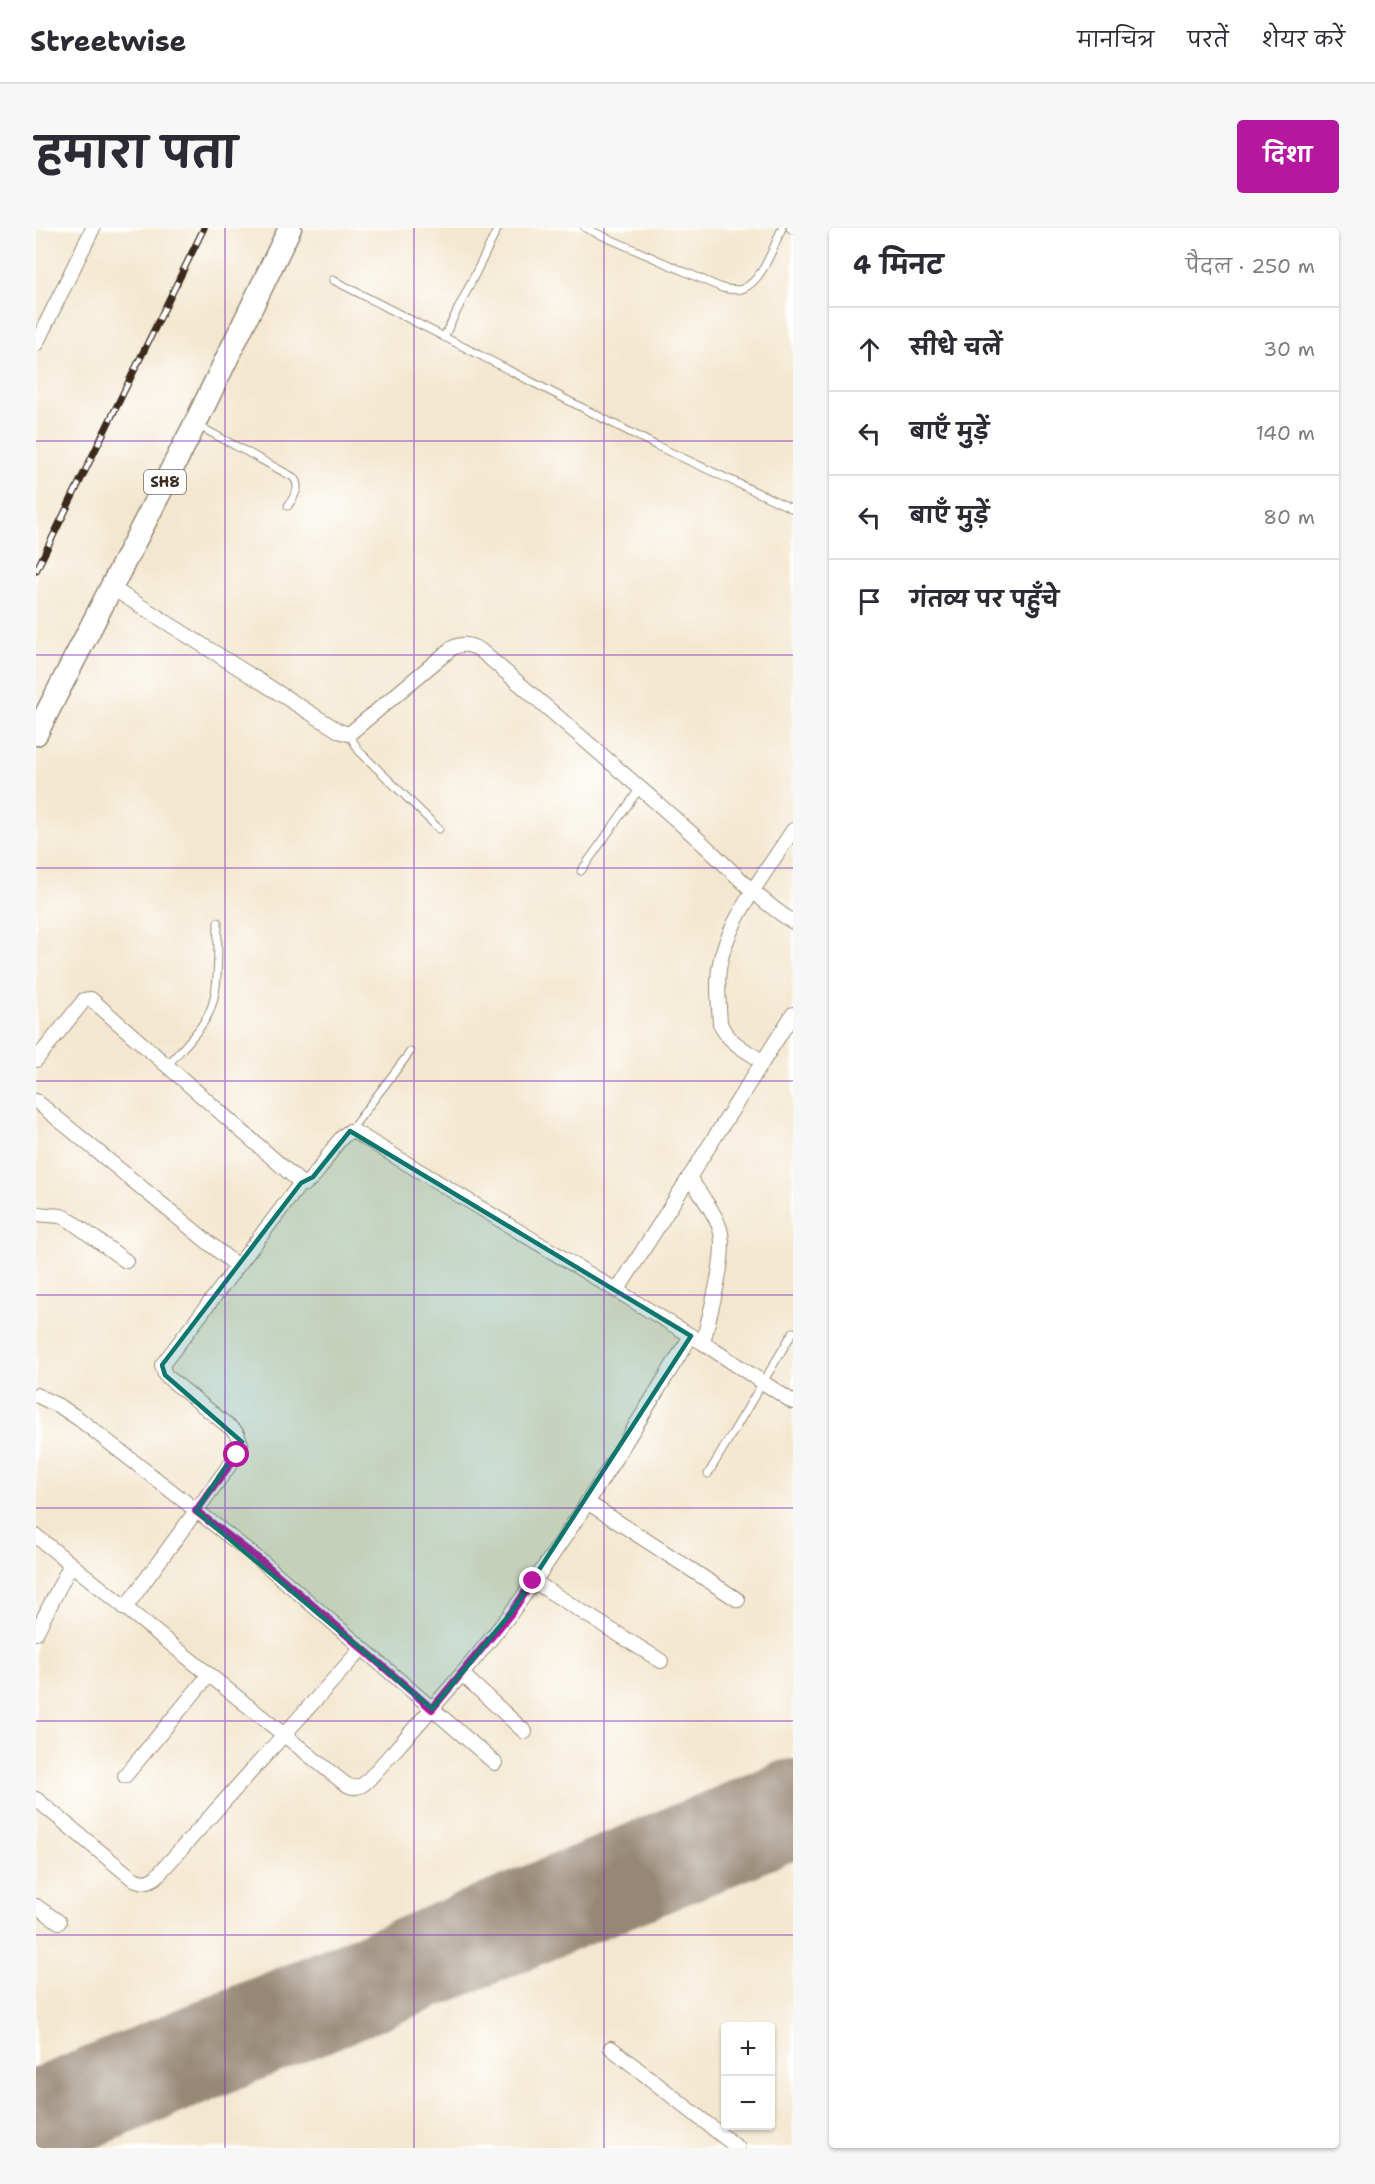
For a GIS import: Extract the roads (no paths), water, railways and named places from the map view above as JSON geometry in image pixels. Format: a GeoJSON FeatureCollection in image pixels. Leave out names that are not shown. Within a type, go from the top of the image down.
{"type":"FeatureCollection","features":[{"type":"Feature","properties":{"kind":"main road","name":"SH8"},"geometry":{"type":"LineString","coordinates":[[36,734],[195,424],[290,228]]}},
{"type":"Feature","properties":{"kind":"street"},"geometry":{"type":"LineString","coordinates":[[36,344],[93,228]]}},
{"type":"Feature","properties":{"kind":"street"},"geometry":{"type":"LineString","coordinates":[[112,588],[339,731],[350,734],[452,648],[462,644],[471,645],[480,650],[640,788],[713,853],[752,892],[793,922]]}},
{"type":"Feature","properties":{"kind":"street"},"geometry":{"type":"LineString","coordinates":[[762,1061],[728,1036],[720,1023],[717,979],[722,952],[752,892],[793,830]]}},
{"type":"Feature","properties":{"kind":"street"},"geometry":{"type":"LineString","coordinates":[[36,1060],[82,1003],[88,999],[95,1002],[301,1183]]}},
{"type":"Feature","properties":{"kind":"street"},"geometry":{"type":"LineString","coordinates":[[616,1290],[793,1014]]}},
{"type":"Feature","properties":{"kind":"street"},"geometry":{"type":"LineString","coordinates":[[36,1101],[237,1266]]}},
{"type":"Feature","properties":{"kind":"street"},"geometry":{"type":"LineString","coordinates":[[125,1608],[237,1455],[241,1444],[232,1429],[165,1375],[162,1365],[301,1183],[304,1184],[313,1177],[342,1137],[350,1131],[361,1135],[697,1339],[793,1402]]}},
{"type":"Feature","properties":{"kind":"street"},"geometry":{"type":"LineString","coordinates":[[36,1536],[344,1783],[354,1788],[360,1787],[432,1709],[511,1613],[697,1339],[721,1258],[722,1239],[715,1217],[689,1177]]}},
{"type":"Feature","properties":{"kind":"street"},"geometry":{"type":"LineString","coordinates":[[36,1214],[61,1216],[68,1219],[126,1261]]}},
{"type":"Feature","properties":{"kind":"street"},"geometry":{"type":"LineString","coordinates":[[36,1395],[79,1419],[265,1564],[495,1763]]}},
{"type":"Feature","properties":{"kind":"street"},"geometry":{"type":"LineString","coordinates":[[587,1502],[738,1600]]}},
{"type":"Feature","properties":{"kind":"street"},"geometry":{"type":"LineString","coordinates":[[36,1633],[72,1564]]}},
{"type":"Feature","properties":{"kind":"street"},"geometry":{"type":"LineString","coordinates":[[533,1581],[661,1661]]}},
{"type":"Feature","properties":{"kind":"street"},"geometry":{"type":"LineString","coordinates":[[36,1799],[132,1878],[139,1881],[150,1881],[362,1648]]}},
{"type":"Feature","properties":{"kind":"street"},"geometry":{"type":"LineString","coordinates":[[462,1674],[525,1732]]}},
{"type":"Feature","properties":{"kind":"street"},"geometry":{"type":"LineString","coordinates":[[125,1776],[208,1675]]}},
{"type":"Feature","properties":{"kind":"street"},"geometry":{"type":"LineString","coordinates":[[36,1906],[59,1922]]}},
{"type":"Feature","properties":{"kind":"street"},"geometry":{"type":"LineString","coordinates":[[611,2048],[738,2148]]}},
{"type":"Feature","properties":{"kind":"lane"},"geometry":{"type":"LineString","coordinates":[[444,337],[498,228]]}},
{"type":"Feature","properties":{"kind":"lane"},"geometry":{"type":"LineString","coordinates":[[585,228],[722,288],[733,290],[742,289],[759,274],[782,228]]}},
{"type":"Feature","properties":{"kind":"lane"},"geometry":{"type":"LineString","coordinates":[[333,280],[657,446],[793,508]]}},
{"type":"Feature","properties":{"kind":"lane"},"geometry":{"type":"LineString","coordinates":[[195,424],[293,477],[298,485],[288,506]]}},
{"type":"Feature","properties":{"kind":"lane"},"geometry":{"type":"LineString","coordinates":[[350,734],[360,751],[439,829]]}},
{"type":"Feature","properties":{"kind":"lane"},"geometry":{"type":"LineString","coordinates":[[581,871],[640,788]]}},
{"type":"Feature","properties":{"kind":"lane"},"geometry":{"type":"LineString","coordinates":[[167,1066],[201,1026],[214,1001],[218,922]]}},
{"type":"Feature","properties":{"kind":"lane"},"geometry":{"type":"LineString","coordinates":[[350,1131],[410,1052]]}},
{"type":"Feature","properties":{"kind":"lane"},"geometry":{"type":"LineString","coordinates":[[708,1474],[793,1332]]}},
{"type":"Feature","properties":{"kind":"railway"},"geometry":{"type":"LineString","coordinates":[[36,571],[204,228]]}}]}
